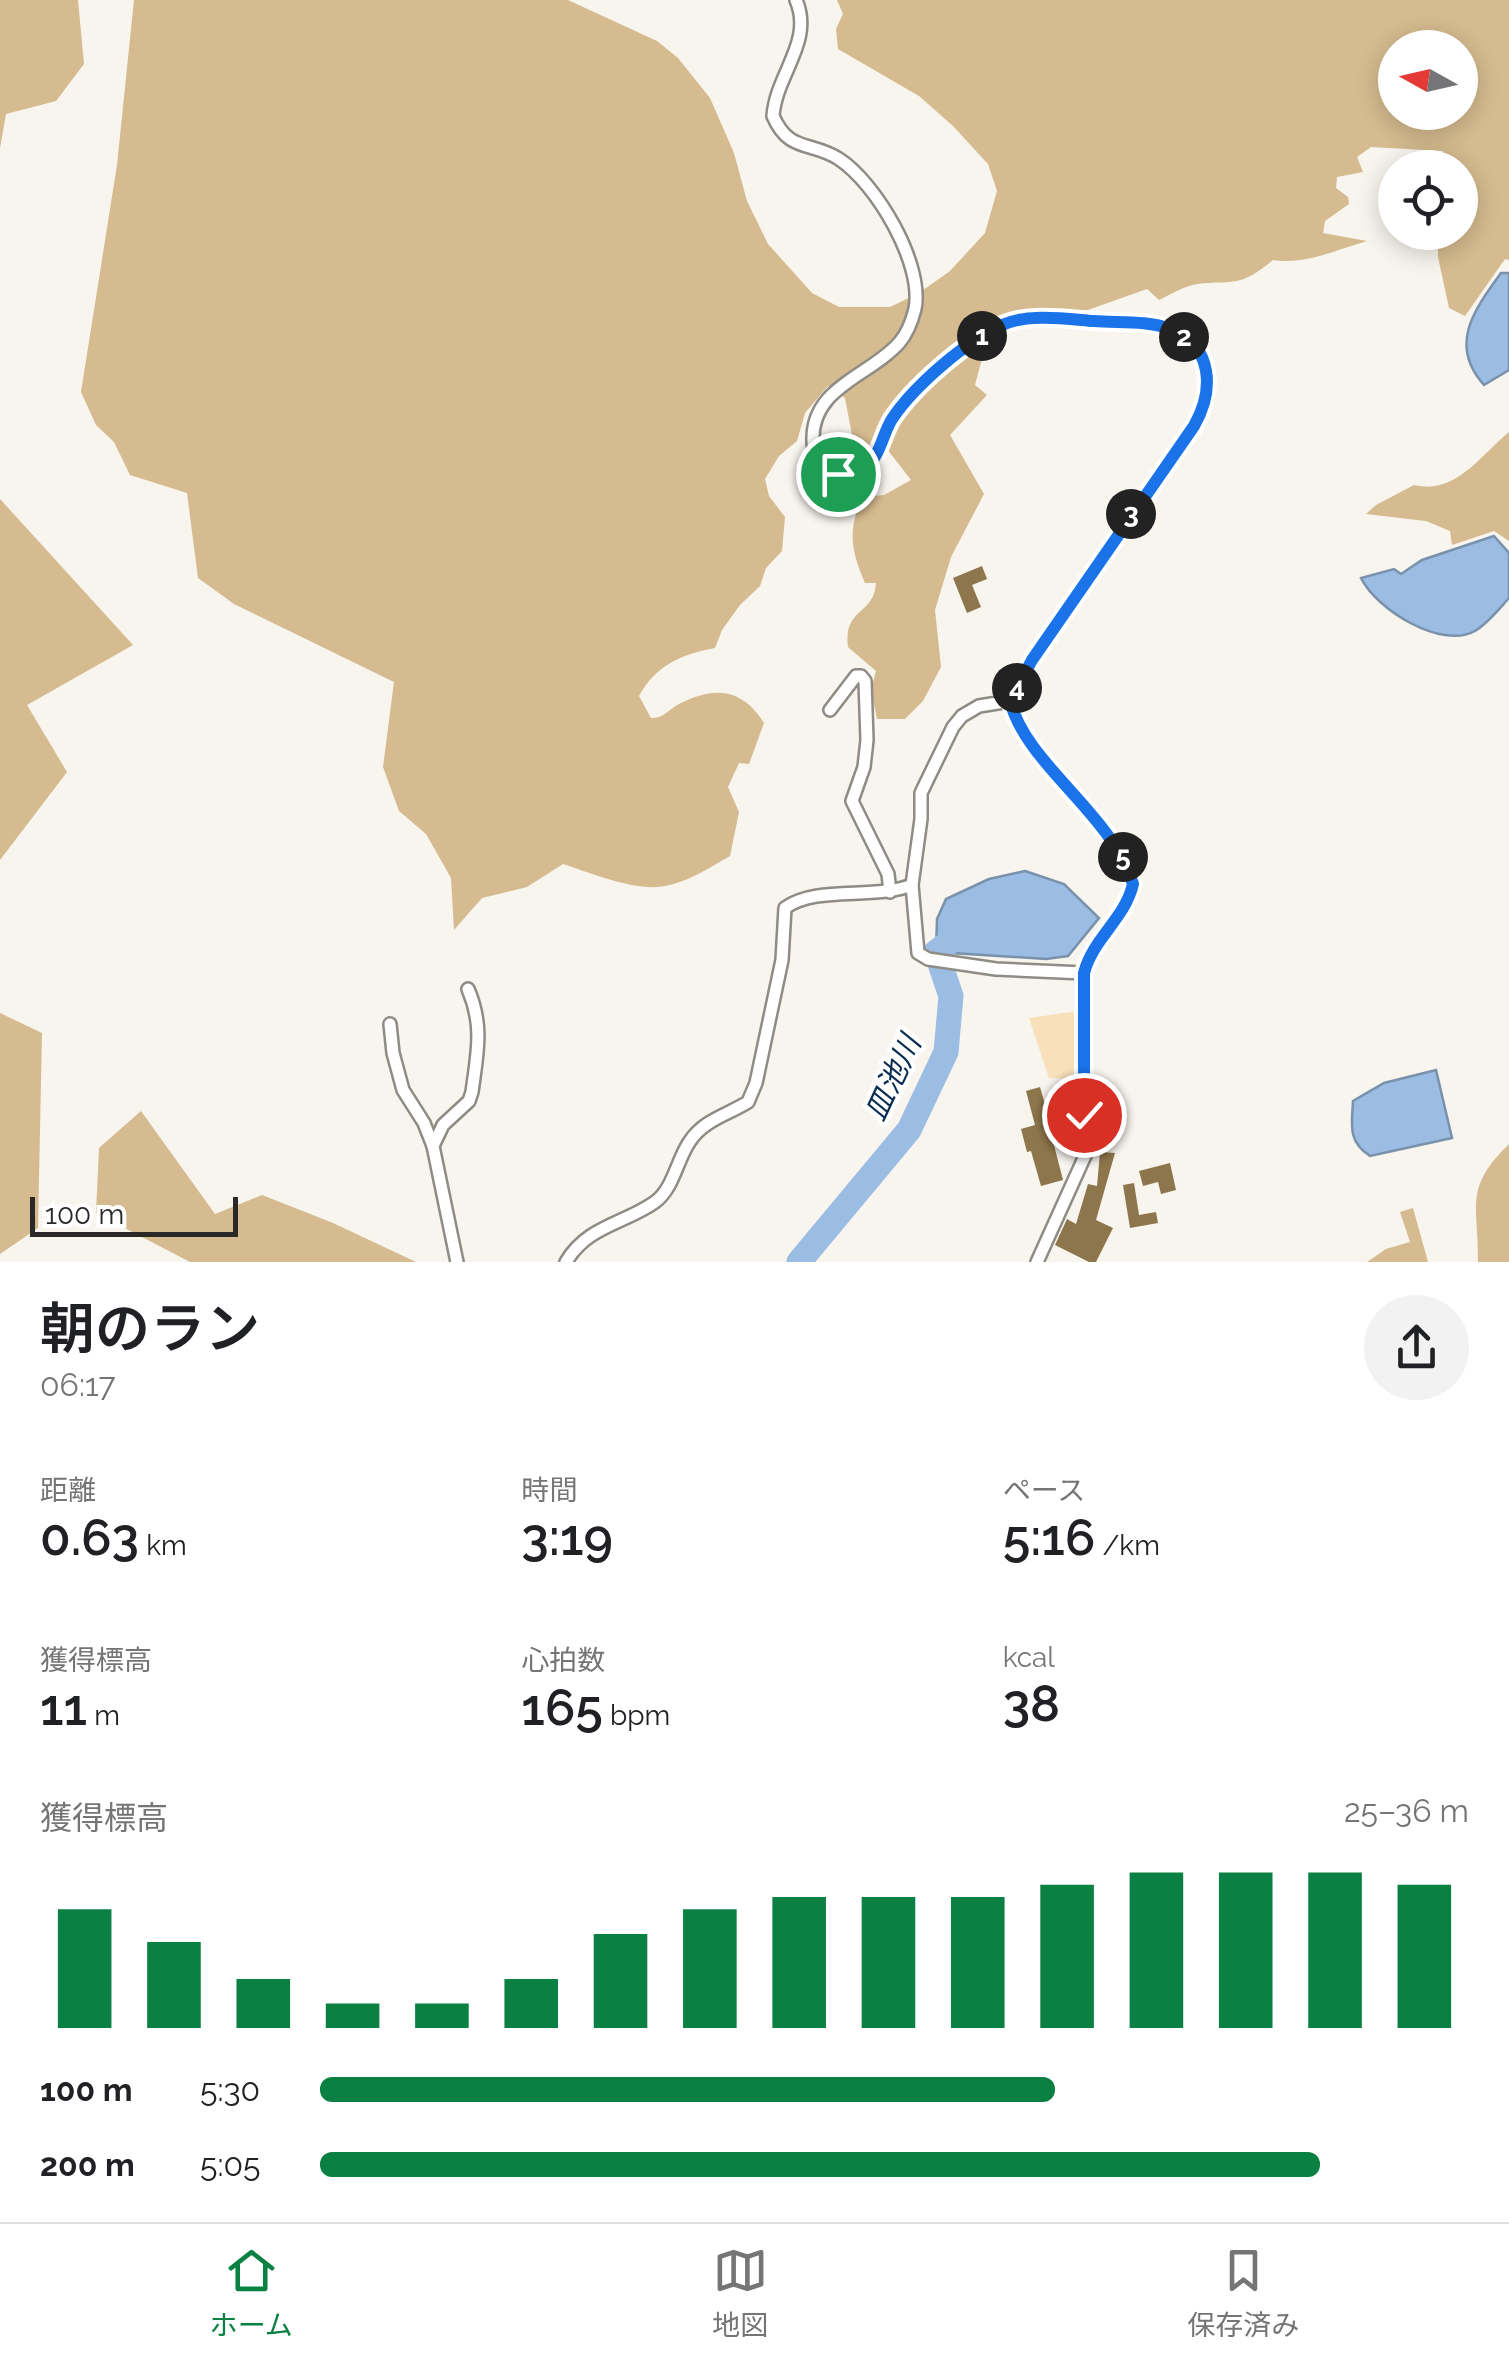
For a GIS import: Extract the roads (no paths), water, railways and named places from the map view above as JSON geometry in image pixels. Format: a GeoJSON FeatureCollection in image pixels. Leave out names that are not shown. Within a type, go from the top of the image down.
{"type":"FeatureCollection","features":[{"type":"Feature","properties":{"kind":"street"},"geometry":{"type":"LineString","coordinates":[[796,0],[803,22],[801,40],[778,88],[773,116],[787,139],[836,156],[858,176],[904,244],[916,296],[909,328],[900,343],[824,402],[813,429],[816,458],[838,474],[854,474],[871,464],[891,420],[910,398],[984,334],[1007,322],[1076,320],[1154,325],[1184,337],[1208,372],[1208,396],[1194,426],[1032,660],[1010,701]]}},
{"type":"Feature","properties":{"kind":"street"},"geometry":{"type":"LineString","coordinates":[[830,710],[856,676],[862,676],[867,740],[864,767],[852,801],[888,874],[890,892]]}},
{"type":"Feature","properties":{"kind":"street"},"geometry":{"type":"LineString","coordinates":[[1010,701],[978,706],[952,727],[921,794],[912,885],[918,953],[928,959],[996,969],[1084,973]]}},
{"type":"Feature","properties":{"kind":"street"},"geometry":{"type":"LineString","coordinates":[[1010,701],[1020,725],[1116,844],[1133,884],[1122,913],[1090,953],[1084,973],[1084,1115],[1089,1147],[1036,1262]]}},
{"type":"Feature","properties":{"kind":"street"},"geometry":{"type":"LineString","coordinates":[[566,1262],[574,1248],[596,1230],[656,1202],[690,1141],[710,1121],[748,1102],[756,1083],[782,960],[785,908],[824,896],[890,892],[912,885]]}},
{"type":"Feature","properties":{"kind":"street"},"geometry":{"type":"LineString","coordinates":[[433,1146],[444,1125],[469,1102],[472,1092],[479,1029],[468,988]]}},
{"type":"Feature","properties":{"kind":"street"},"geometry":{"type":"LineString","coordinates":[[390,1024],[403,1090],[433,1146],[456,1262]]}},
{"type":"Feature","properties":{"kind":"water"},"geometry":{"type":"Polygon","coordinates":[[[1501,273],[1509,273],[1509,370],[1484,385],[1473,370],[1466,342],[1474,314],[1501,273]]]}},
{"type":"Feature","properties":{"kind":"water"},"geometry":{"type":"Polygon","coordinates":[[[1494,536],[1509,553],[1509,598],[1475,631],[1445,635],[1428,631],[1380,602],[1361,578],[1394,569],[1401,574],[1422,560],[1494,536]]]}},
{"type":"Feature","properties":{"kind":"water"},"geometry":{"type":"Polygon","coordinates":[[[1025,871],[1064,884],[1099,918],[1068,956],[1046,959],[936,952],[937,919],[946,899],[989,879],[1025,871]]]}},
{"type":"Feature","properties":{"kind":"water"},"geometry":{"type":"Polygon","coordinates":[[[1436,1070],[1452,1138],[1370,1156],[1357,1144],[1352,1132],[1353,1101],[1384,1083],[1436,1070]]]}},
{"type":"Feature","properties":{"kind":"waterway","name":"皿池川"},"geometry":{"type":"LineString","coordinates":[[799,1262],[909,1130],[946,1052],[951,996],[936,952],[963,932]]}}]}
